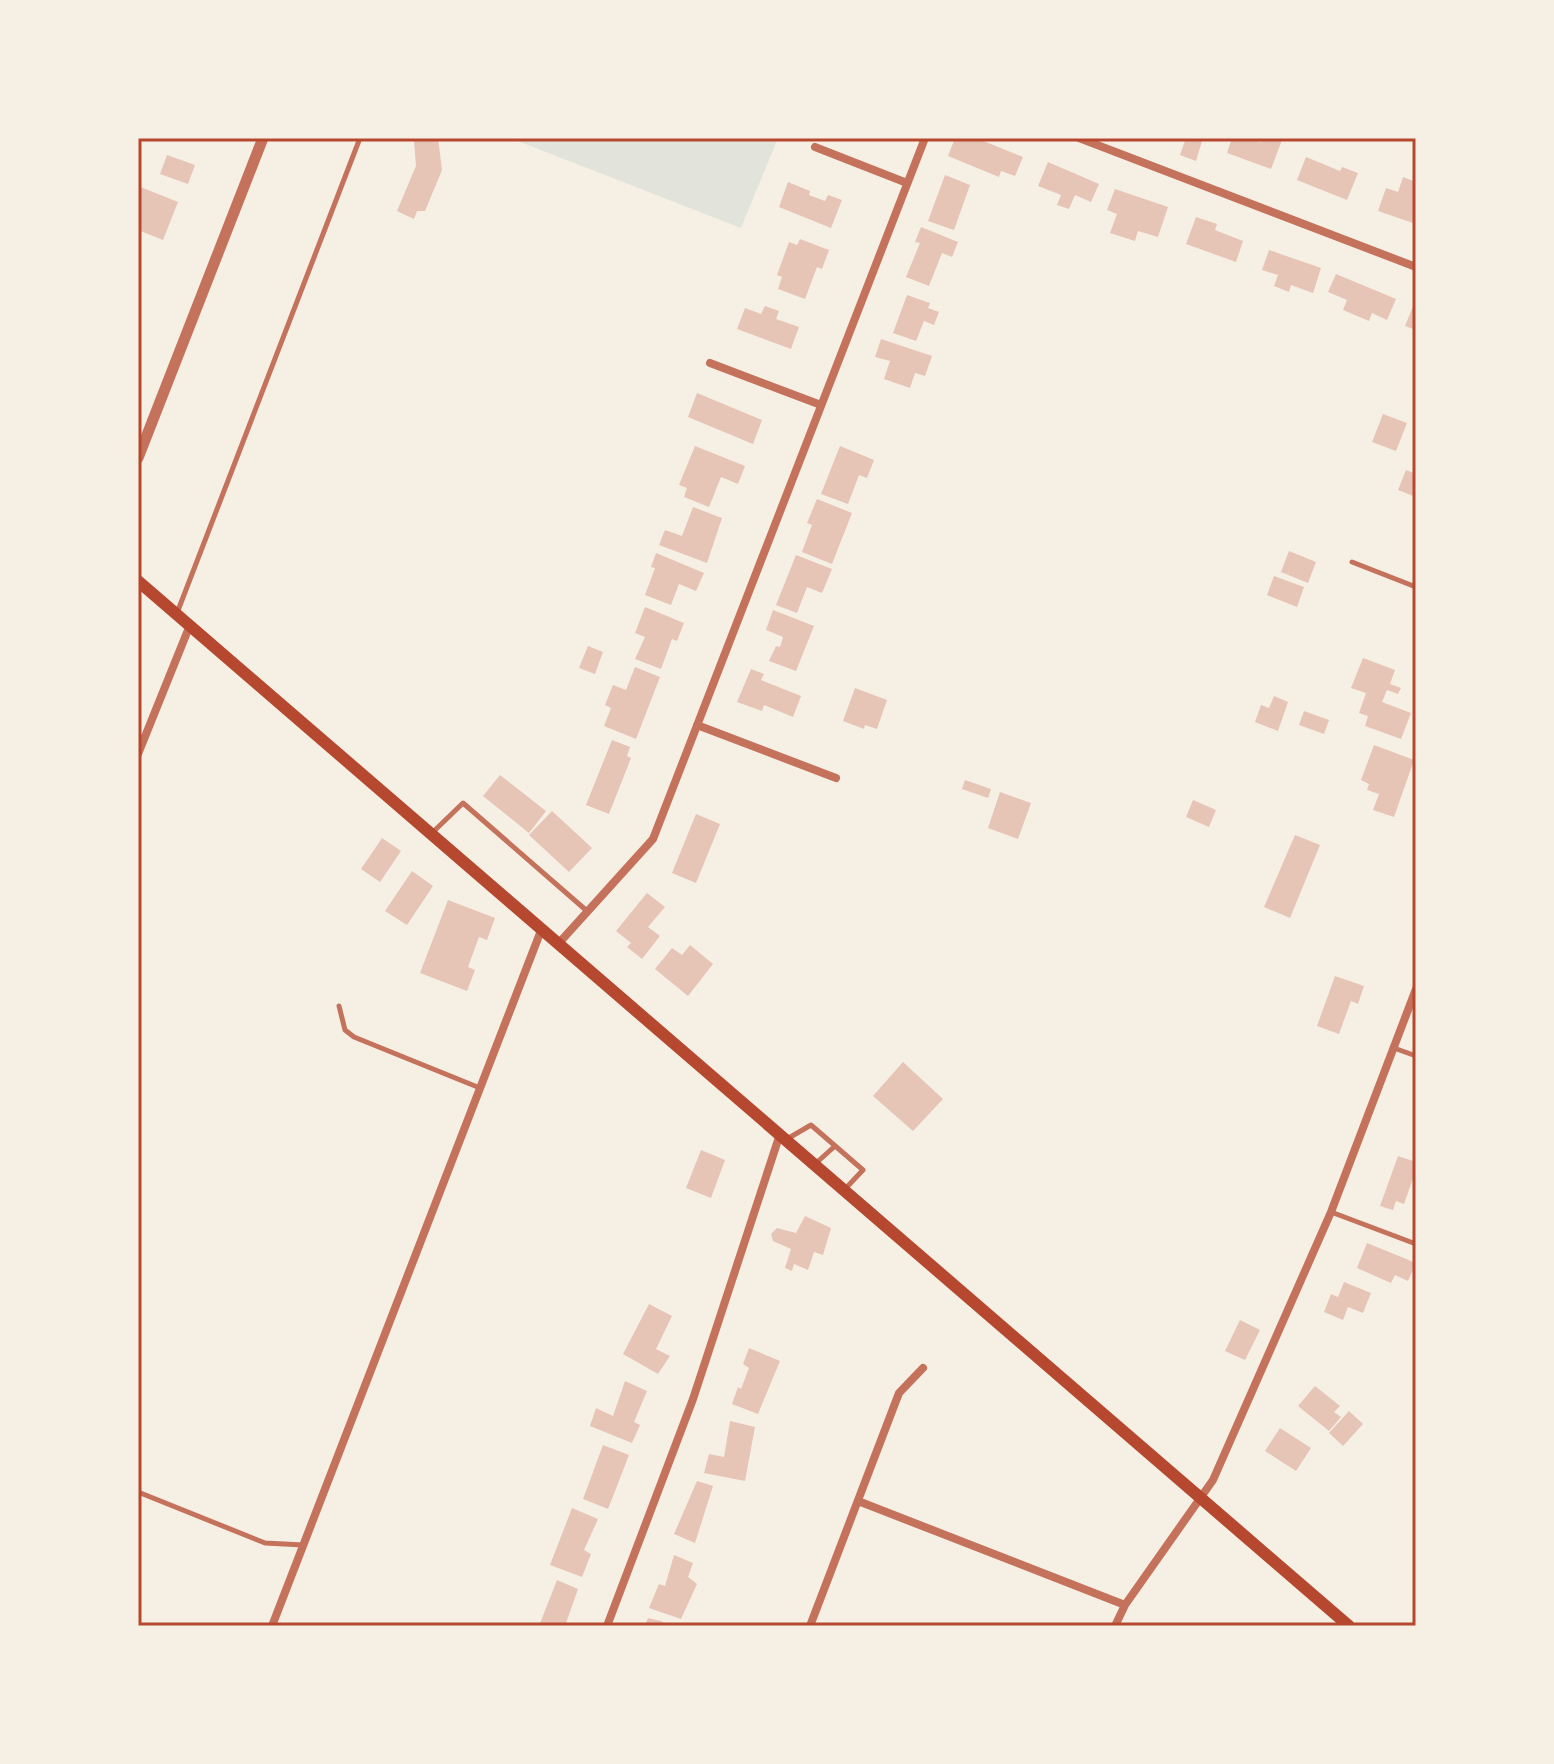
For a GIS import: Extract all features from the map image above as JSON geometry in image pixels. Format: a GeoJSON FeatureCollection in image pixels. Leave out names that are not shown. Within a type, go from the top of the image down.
{"type":"FeatureCollection","features":[{"type":"Feature","properties":{"kind":"main road"},"geometry":{"type":"LineString","coordinates":[[138,581],[1349,1626]]}},
{"type":"Feature","properties":{"kind":"street"},"geometry":{"type":"LineString","coordinates":[[138,458],[263,138]]}},
{"type":"Feature","properties":{"kind":"street"},"geometry":{"type":"LineString","coordinates":[[559,943],[653,839],[925,138]]}},
{"type":"Feature","properties":{"kind":"street"},"geometry":{"type":"LineString","coordinates":[[1079,138],[1416,267]]}},
{"type":"Feature","properties":{"kind":"street"},"geometry":{"type":"LineString","coordinates":[[815,147],[907,183]]}},
{"type":"Feature","properties":{"kind":"street"},"geometry":{"type":"LineString","coordinates":[[710,363],[821,405]]}},
{"type":"Feature","properties":{"kind":"street"},"geometry":{"type":"LineString","coordinates":[[138,754],[190,625]]}},
{"type":"Feature","properties":{"kind":"street"},"geometry":{"type":"LineString","coordinates":[[697,725],[836,778]]}},
{"type":"Feature","properties":{"kind":"street"},"geometry":{"type":"LineString","coordinates":[[272,1626],[542,928]]}},
{"type":"Feature","properties":{"kind":"street"},"geometry":{"type":"LineString","coordinates":[[1115,1626],[1125,1605],[1213,1480],[1331,1212],[1416,989]]}},
{"type":"Feature","properties":{"kind":"street"},"geometry":{"type":"LineString","coordinates":[[607,1626],[693,1399],[783,1137]]}},
{"type":"Feature","properties":{"kind":"street"},"geometry":{"type":"LineString","coordinates":[[810,1626],[899,1393],[923,1368]]}},
{"type":"Feature","properties":{"kind":"street"},"geometry":{"type":"LineString","coordinates":[[858,1501],[1125,1605]]}},
{"type":"Feature","properties":{"kind":"lane"},"geometry":{"type":"LineString","coordinates":[[177,614],[360,138]]}},
{"type":"Feature","properties":{"kind":"lane"},"geometry":{"type":"LineString","coordinates":[[1352,562],[1416,587]]}},
{"type":"Feature","properties":{"kind":"lane"},"geometry":{"type":"LineString","coordinates":[[432,833],[463,803],[588,912]]}},
{"type":"Feature","properties":{"kind":"lane"},"geometry":{"type":"LineString","coordinates":[[339,1006],[345,1030],[354,1037],[480,1088]]}},
{"type":"Feature","properties":{"kind":"lane"},"geometry":{"type":"LineString","coordinates":[[1394,1048],[1416,1056]]}},
{"type":"Feature","properties":{"kind":"lane"},"geometry":{"type":"LineString","coordinates":[[783,1137],[811,1125],[863,1170],[845,1190]]}},
{"type":"Feature","properties":{"kind":"lane"},"geometry":{"type":"LineString","coordinates":[[815,1165],[835,1146]]}},
{"type":"Feature","properties":{"kind":"lane"},"geometry":{"type":"LineString","coordinates":[[1331,1212],[1416,1244]]}},
{"type":"Feature","properties":{"kind":"lane"},"geometry":{"type":"LineString","coordinates":[[138,1492],[265,1543],[303,1545]]}},
{"type":"Feature","properties":{"kind":"shaded area"},"geometry":{"type":"Polygon","coordinates":[[[510,138],[778,138],[741,228],[510,138]]]}},
{"type":"Feature","properties":{"kind":"building"},"geometry":{"type":"Polygon","coordinates":[[[438,138],[442,170],[425,211],[417,211],[414,219],[397,211],[416,166],[414,141],[438,138]]]}},
{"type":"Feature","properties":{"kind":"building"},"geometry":{"type":"Polygon","coordinates":[[[955,138],[976,138],[1023,157],[1015,176],[1001,171],[999,177],[948,156],[955,138]]]}},
{"type":"Feature","properties":{"kind":"building"},"geometry":{"type":"Polygon","coordinates":[[[1186,138],[1203,138],[1196,161],[1180,155],[1186,138]]]}},
{"type":"Feature","properties":{"kind":"building"},"geometry":{"type":"Polygon","coordinates":[[[1232,138],[1251,138],[1261,142],[1263,138],[1282,140],[1271,169],[1227,153],[1232,138]]]}},
{"type":"Feature","properties":{"kind":"building"},"geometry":{"type":"Polygon","coordinates":[[[167,155],[195,165],[188,184],[160,174],[167,155]]]}},
{"type":"Feature","properties":{"kind":"building"},"geometry":{"type":"Polygon","coordinates":[[[1306,157],[1340,171],[1342,167],[1358,173],[1347,200],[1297,180],[1306,157]]]}},
{"type":"Feature","properties":{"kind":"building"},"geometry":{"type":"Polygon","coordinates":[[[1048,162],[1099,184],[1091,202],[1075,195],[1069,209],[1057,205],[1061,195],[1038,186],[1048,162]]]}},
{"type":"Feature","properties":{"kind":"building"},"geometry":{"type":"Polygon","coordinates":[[[945,175],[970,185],[954,230],[928,221],[945,175]]]}},
{"type":"Feature","properties":{"kind":"building"},"geometry":{"type":"Polygon","coordinates":[[[1403,177],[1416,182],[1416,224],[1378,211],[1386,188],[1398,192],[1403,177]]]}},
{"type":"Feature","properties":{"kind":"building"},"geometry":{"type":"Polygon","coordinates":[[[788,182],[825,201],[828,195],[842,200],[831,228],[779,207],[788,182]]]}},
{"type":"Feature","properties":{"kind":"building"},"geometry":{"type":"Polygon","coordinates":[[[138,186],[178,202],[163,240],[138,230],[138,186]]]}},
{"type":"Feature","properties":{"kind":"building"},"geometry":{"type":"Polygon","coordinates":[[[1115,189],[1168,207],[1158,237],[1138,231],[1135,241],[1110,233],[1117,214],[1107,210],[1115,189]]]}},
{"type":"Feature","properties":{"kind":"building"},"geometry":{"type":"Polygon","coordinates":[[[1196,217],[1217,224],[1215,230],[1243,241],[1236,262],[1186,244],[1196,217]]]}},
{"type":"Feature","properties":{"kind":"building"},"geometry":{"type":"Polygon","coordinates":[[[921,227],[958,242],[952,257],[942,253],[929,286],[906,277],[920,243],[915,242],[921,227]]]}},
{"type":"Feature","properties":{"kind":"building"},"geometry":{"type":"Polygon","coordinates":[[[800,239],[829,250],[822,269],[817,267],[805,299],[778,289],[782,277],[777,275],[789,242],[797,245],[800,239]]]}},
{"type":"Feature","properties":{"kind":"building"},"geometry":{"type":"Polygon","coordinates":[[[1269,250],[1321,268],[1313,293],[1291,285],[1289,292],[1274,286],[1278,275],[1262,270],[1269,250]]]}},
{"type":"Feature","properties":{"kind":"building"},"geometry":{"type":"Polygon","coordinates":[[[1336,274],[1396,299],[1387,320],[1372,313],[1369,321],[1343,310],[1347,300],[1328,292],[1336,274]]]}},
{"type":"Feature","properties":{"kind":"building"},"geometry":{"type":"Polygon","coordinates":[[[907,295],[930,303],[928,308],[939,312],[934,325],[924,321],[916,341],[893,333],[907,295]]]}},
{"type":"Feature","properties":{"kind":"building"},"geometry":{"type":"Polygon","coordinates":[[[1416,305],[1416,330],[1405,326],[1416,305]]]}},
{"type":"Feature","properties":{"kind":"building"},"geometry":{"type":"Polygon","coordinates":[[[765,306],[779,311],[776,319],[799,327],[791,349],[737,329],[745,308],[761,314],[765,306]]]}},
{"type":"Feature","properties":{"kind":"building"},"geometry":{"type":"Polygon","coordinates":[[[881,339],[932,356],[925,376],[915,373],[910,388],[884,379],[890,361],[875,357],[881,339]]]}},
{"type":"Feature","properties":{"kind":"building"},"geometry":{"type":"Polygon","coordinates":[[[697,393],[762,420],[753,444],[688,417],[697,393]]]}},
{"type":"Feature","properties":{"kind":"building"},"geometry":{"type":"Polygon","coordinates":[[[1383,414],[1407,423],[1396,451],[1372,442],[1383,414]]]}},
{"type":"Feature","properties":{"kind":"building"},"geometry":{"type":"Polygon","coordinates":[[[695,446],[745,466],[738,484],[721,477],[709,507],[684,497],[687,488],[679,485],[695,446]]]}},
{"type":"Feature","properties":{"kind":"building"},"geometry":{"type":"Polygon","coordinates":[[[840,446],[874,460],[867,478],[859,475],[848,504],[821,494],[840,446]]]}},
{"type":"Feature","properties":{"kind":"building"},"geometry":{"type":"Polygon","coordinates":[[[1406,470],[1416,474],[1416,497],[1398,490],[1406,470]]]}},
{"type":"Feature","properties":{"kind":"building"},"geometry":{"type":"Polygon","coordinates":[[[817,499],[852,513],[832,564],[802,552],[812,525],[807,523],[817,499]]]}},
{"type":"Feature","properties":{"kind":"building"},"geometry":{"type":"Polygon","coordinates":[[[693,507],[722,518],[707,563],[659,545],[665,530],[682,536],[693,507]]]}},
{"type":"Feature","properties":{"kind":"building"},"geometry":{"type":"Polygon","coordinates":[[[1289,551],[1316,562],[1308,583],[1281,572],[1289,551]]]}},
{"type":"Feature","properties":{"kind":"building"},"geometry":{"type":"Polygon","coordinates":[[[656,553],[704,573],[696,591],[679,584],[671,605],[645,595],[655,568],[651,567],[656,553]]]}},
{"type":"Feature","properties":{"kind":"building"},"geometry":{"type":"Polygon","coordinates":[[[796,555],[832,569],[822,593],[807,587],[797,613],[776,605],[796,555]]]}},
{"type":"Feature","properties":{"kind":"building"},"geometry":{"type":"Polygon","coordinates":[[[1274,576],[1304,587],[1297,607],[1267,595],[1274,576]]]}},
{"type":"Feature","properties":{"kind":"building"},"geometry":{"type":"Polygon","coordinates":[[[645,607],[684,623],[677,641],[672,639],[661,669],[635,659],[645,637],[635,633],[645,607]]]}},
{"type":"Feature","properties":{"kind":"building"},"geometry":{"type":"Polygon","coordinates":[[[773,610],[814,626],[796,671],[769,661],[776,646],[780,647],[783,637],[766,630],[773,610]]]}},
{"type":"Feature","properties":{"kind":"building"},"geometry":{"type":"Polygon","coordinates":[[[588,646],[603,652],[595,674],[579,668],[588,646]]]}},
{"type":"Feature","properties":{"kind":"building"},"geometry":{"type":"Polygon","coordinates":[[[1363,658],[1395,670],[1390,684],[1401,688],[1398,694],[1387,690],[1382,702],[1411,713],[1401,739],[1365,726],[1368,716],[1359,713],[1366,693],[1351,688],[1363,658]]]}},
{"type":"Feature","properties":{"kind":"building"},"geometry":{"type":"Polygon","coordinates":[[[635,667],[660,677],[636,739],[604,726],[611,708],[605,705],[613,685],[626,690],[635,667]]]}},
{"type":"Feature","properties":{"kind":"building"},"geometry":{"type":"Polygon","coordinates":[[[751,669],[764,674],[761,680],[801,696],[793,717],[764,705],[762,711],[737,702],[751,669]]]}},
{"type":"Feature","properties":{"kind":"building"},"geometry":{"type":"Polygon","coordinates":[[[855,688],[887,700],[877,729],[865,725],[864,729],[843,721],[855,688]]]}},
{"type":"Feature","properties":{"kind":"building"},"geometry":{"type":"Polygon","coordinates":[[[1274,696],[1288,702],[1278,731],[1255,722],[1261,705],[1269,708],[1274,696]]]}},
{"type":"Feature","properties":{"kind":"building"},"geometry":{"type":"Polygon","coordinates":[[[1304,711],[1329,720],[1324,734],[1299,725],[1304,711]]]}},
{"type":"Feature","properties":{"kind":"building"},"geometry":{"type":"Polygon","coordinates":[[[612,740],[630,747],[627,756],[631,758],[609,814],[586,805],[612,740]]]}},
{"type":"Feature","properties":{"kind":"building"},"geometry":{"type":"Polygon","coordinates":[[[1374,745],[1414,760],[1394,817],[1373,810],[1379,794],[1367,790],[1369,784],[1361,780],[1374,745]]]}},
{"type":"Feature","properties":{"kind":"building"},"geometry":{"type":"Polygon","coordinates":[[[500,775],[546,811],[529,833],[483,796],[500,775]]]}},
{"type":"Feature","properties":{"kind":"building"},"geometry":{"type":"Polygon","coordinates":[[[965,780],[991,789],[988,798],[962,789],[965,780]]]}},
{"type":"Feature","properties":{"kind":"building"},"geometry":{"type":"Polygon","coordinates":[[[1000,792],[1031,803],[1018,839],[988,828],[1000,792]]]}},
{"type":"Feature","properties":{"kind":"building"},"geometry":{"type":"Polygon","coordinates":[[[1193,800],[1216,810],[1209,827],[1186,817],[1193,800]]]}},
{"type":"Feature","properties":{"kind":"building"},"geometry":{"type":"Polygon","coordinates":[[[552,811],[592,848],[569,872],[529,835],[552,811]]]}},
{"type":"Feature","properties":{"kind":"building"},"geometry":{"type":"Polygon","coordinates":[[[696,814],[720,824],[696,883],[672,873],[696,814]]]}},
{"type":"Feature","properties":{"kind":"building"},"geometry":{"type":"Polygon","coordinates":[[[1295,835],[1320,845],[1290,918],[1264,907],[1295,835]]]}},
{"type":"Feature","properties":{"kind":"building"},"geometry":{"type":"Polygon","coordinates":[[[382,838],[401,851],[380,882],[361,869],[382,838]]]}},
{"type":"Feature","properties":{"kind":"building"},"geometry":{"type":"Polygon","coordinates":[[[412,871],[433,886],[407,925],[385,911],[412,871]]]}},
{"type":"Feature","properties":{"kind":"building"},"geometry":{"type":"Polygon","coordinates":[[[647,893],[665,907],[648,927],[660,936],[642,959],[627,947],[631,943],[616,931],[647,893]]]}},
{"type":"Feature","properties":{"kind":"building"},"geometry":{"type":"Polygon","coordinates":[[[448,900],[495,918],[487,940],[479,937],[468,967],[475,970],[467,991],[420,973],[448,900]]]}},
{"type":"Feature","properties":{"kind":"building"},"geometry":{"type":"Polygon","coordinates":[[[690,945],[713,964],[688,996],[655,969],[672,948],[682,955],[690,945]]]}},
{"type":"Feature","properties":{"kind":"building"},"geometry":{"type":"Polygon","coordinates":[[[1335,976],[1364,986],[1358,1004],[1351,1001],[1339,1034],[1317,1026],[1335,976]]]}},
{"type":"Feature","properties":{"kind":"building"},"geometry":{"type":"Polygon","coordinates":[[[903,1062],[943,1099],[913,1131],[873,1096],[903,1062]]]}},
{"type":"Feature","properties":{"kind":"building"},"geometry":{"type":"Polygon","coordinates":[[[701,1150],[725,1160],[711,1198],[686,1188],[701,1150]]]}},
{"type":"Feature","properties":{"kind":"building"},"geometry":{"type":"Polygon","coordinates":[[[1398,1156],[1416,1162],[1416,1170],[1404,1204],[1396,1201],[1393,1210],[1380,1206],[1398,1156]]]}},
{"type":"Feature","properties":{"kind":"building"},"geometry":{"type":"Polygon","coordinates":[[[805,1216],[831,1228],[823,1255],[814,1252],[808,1270],[794,1264],[792,1271],[785,1268],[791,1249],[773,1241],[771,1234],[777,1228],[796,1233],[805,1216]]]}},
{"type":"Feature","properties":{"kind":"building"},"geometry":{"type":"Polygon","coordinates":[[[1367,1243],[1416,1263],[1408,1281],[1395,1275],[1391,1283],[1357,1268],[1367,1243]]]}},
{"type":"Feature","properties":{"kind":"building"},"geometry":{"type":"Polygon","coordinates":[[[1344,1282],[1371,1293],[1363,1313],[1348,1307],[1343,1320],[1324,1312],[1331,1294],[1338,1297],[1344,1282]]]}},
{"type":"Feature","properties":{"kind":"building"},"geometry":{"type":"Polygon","coordinates":[[[649,1304],[672,1316],[656,1349],[670,1356],[658,1374],[623,1354],[649,1304]]]}},
{"type":"Feature","properties":{"kind":"building"},"geometry":{"type":"Polygon","coordinates":[[[1240,1320],[1260,1330],[1245,1360],[1225,1351],[1240,1320]]]}},
{"type":"Feature","properties":{"kind":"building"},"geometry":{"type":"Polygon","coordinates":[[[749,1348],[780,1361],[758,1414],[732,1404],[749,1368],[743,1364],[749,1348]]]}},
{"type":"Feature","properties":{"kind":"building"},"geometry":{"type":"Polygon","coordinates":[[[625,1381],[647,1391],[634,1422],[640,1425],[632,1443],[590,1426],[596,1408],[613,1416],[625,1381]]]}},
{"type":"Feature","properties":{"kind":"building"},"geometry":{"type":"Polygon","coordinates":[[[1315,1386],[1340,1406],[1334,1412],[1341,1417],[1329,1431],[1298,1406],[1315,1386]]]}},
{"type":"Feature","properties":{"kind":"building"},"geometry":{"type":"Polygon","coordinates":[[[1349,1411],[1363,1424],[1343,1446],[1329,1433],[1349,1411]]]}},
{"type":"Feature","properties":{"kind":"building"},"geometry":{"type":"Polygon","coordinates":[[[730,1421],[755,1427],[745,1481],[704,1473],[709,1454],[724,1457],[730,1421]]]}},
{"type":"Feature","properties":{"kind":"building"},"geometry":{"type":"Polygon","coordinates":[[[1280,1428],[1311,1448],[1296,1471],[1265,1451],[1280,1428]]]}},
{"type":"Feature","properties":{"kind":"building"},"geometry":{"type":"Polygon","coordinates":[[[603,1445],[629,1455],[608,1509],[583,1499],[603,1445]]]}},
{"type":"Feature","properties":{"kind":"building"},"geometry":{"type":"Polygon","coordinates":[[[697,1481],[713,1486],[695,1543],[674,1534],[697,1481]]]}},
{"type":"Feature","properties":{"kind":"building"},"geometry":{"type":"Polygon","coordinates":[[[572,1508],[598,1519],[584,1550],[591,1554],[582,1577],[550,1565],[572,1508]]]}},
{"type":"Feature","properties":{"kind":"building"},"geometry":{"type":"Polygon","coordinates":[[[674,1555],[693,1563],[688,1577],[697,1584],[681,1619],[649,1608],[659,1584],[665,1586],[674,1555]]]}},
{"type":"Feature","properties":{"kind":"building"},"geometry":{"type":"Polygon","coordinates":[[[557,1580],[578,1589],[565,1626],[539,1626],[557,1580]]]}},
{"type":"Feature","properties":{"kind":"building"},"geometry":{"type":"Polygon","coordinates":[[[648,1618],[661,1621],[668,1626],[645,1626],[648,1618]]]}}]}
